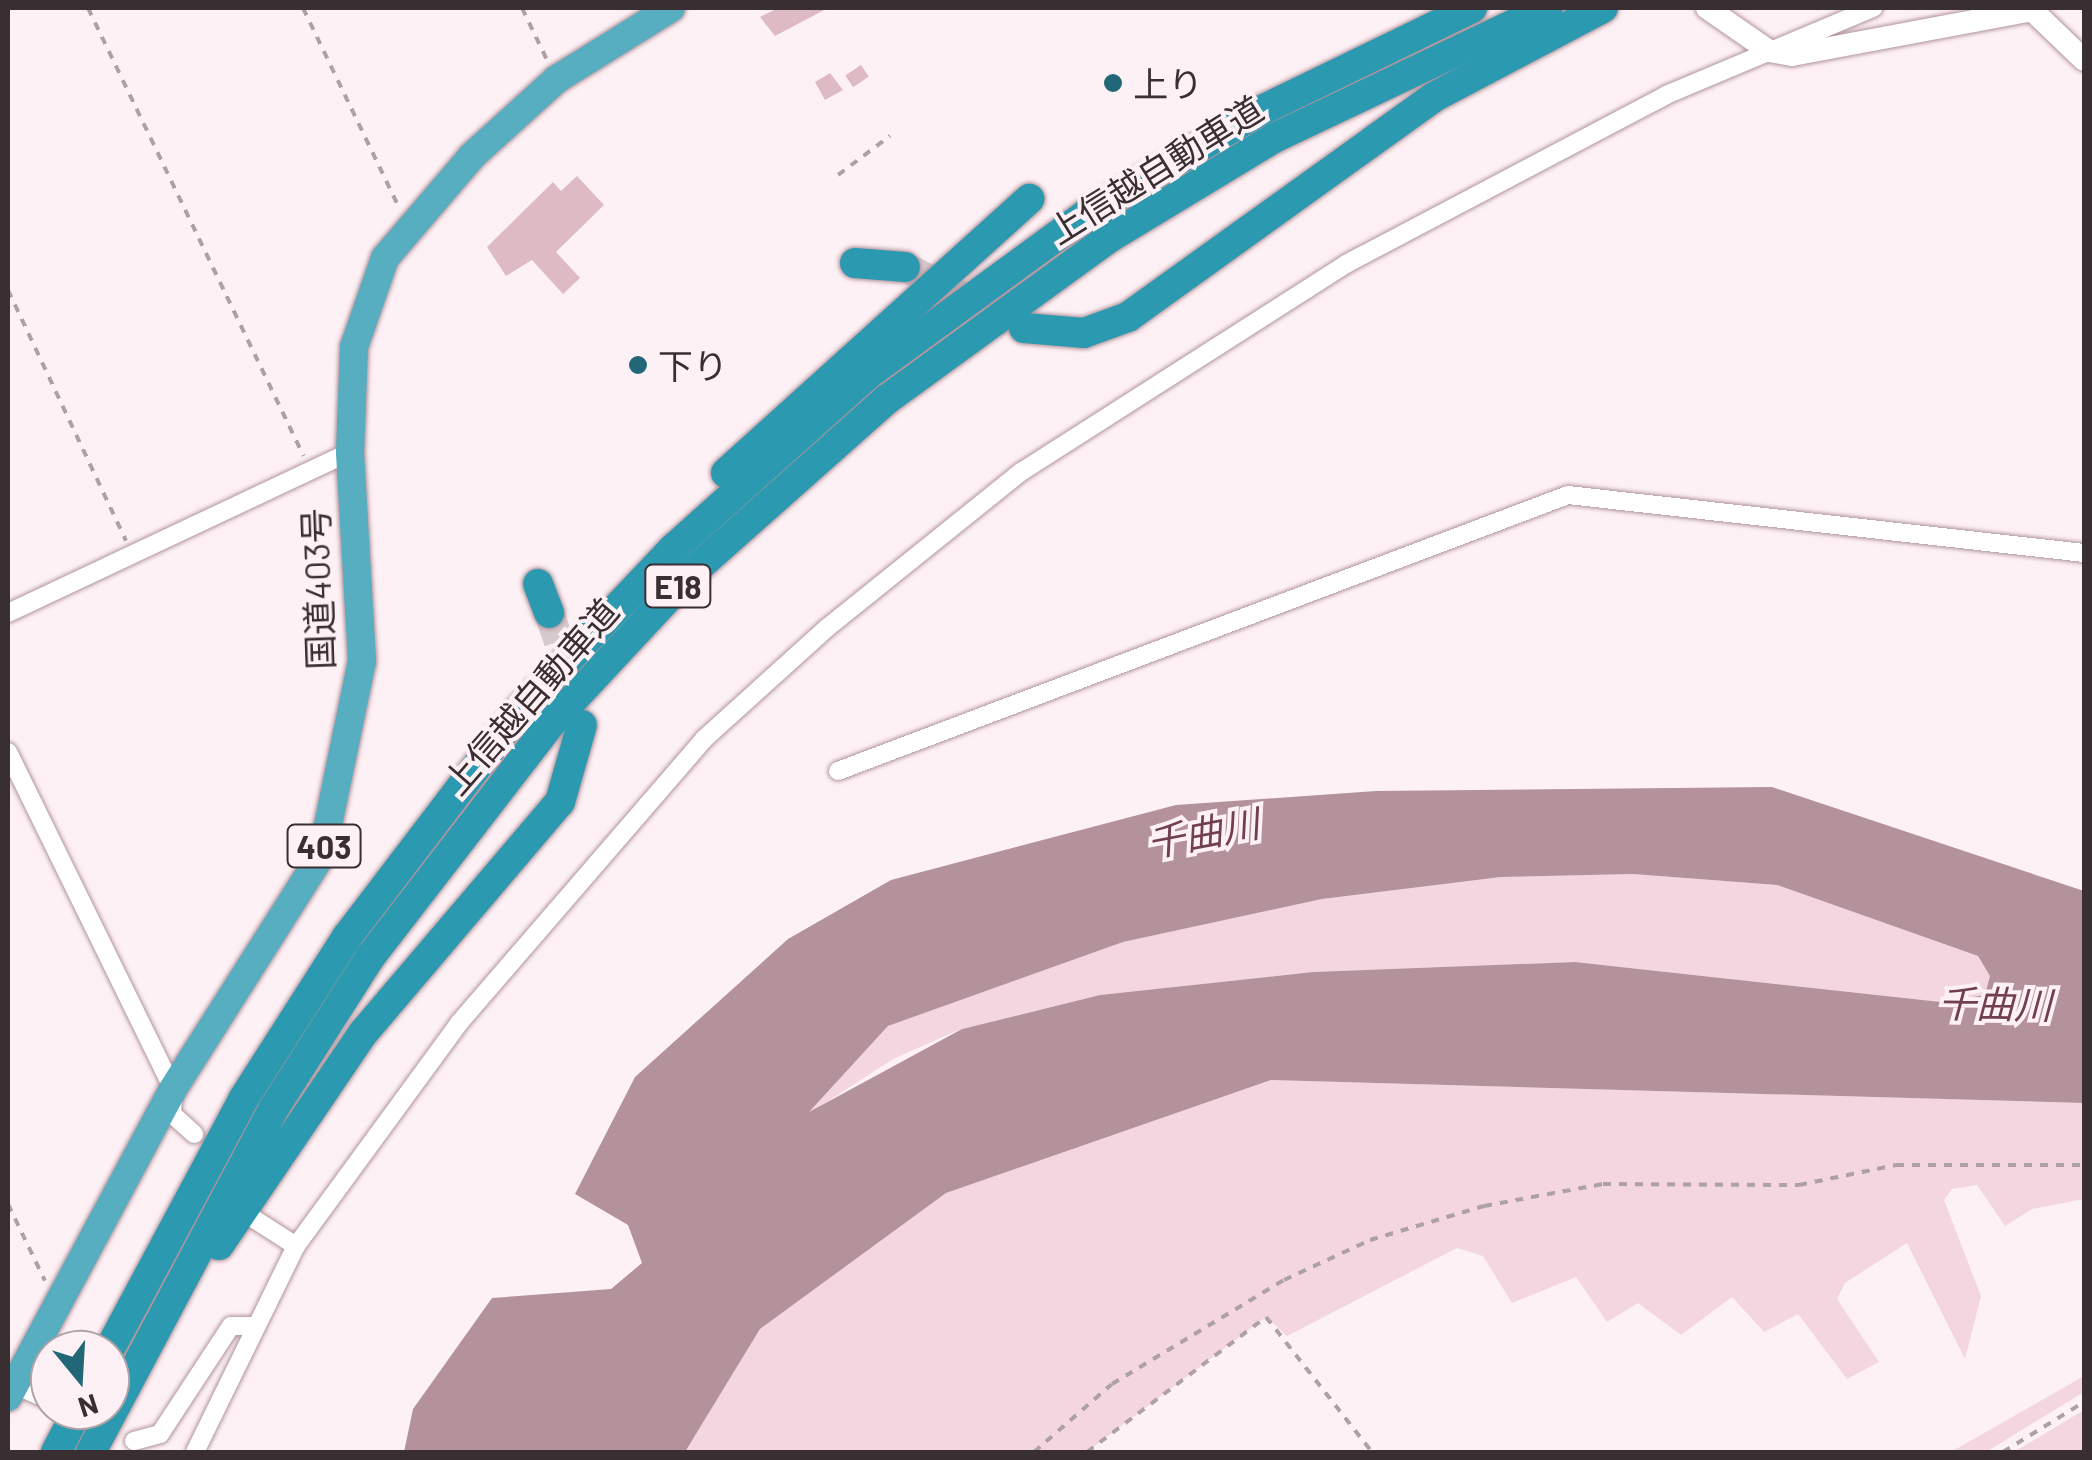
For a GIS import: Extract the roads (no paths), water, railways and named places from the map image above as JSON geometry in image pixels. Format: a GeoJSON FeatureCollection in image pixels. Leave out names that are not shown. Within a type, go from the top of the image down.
{"type":"FeatureCollection","features":[{"type":"Feature","properties":{"kind":"highway","name":"国道403号"},"geometry":{"type":"LineString","coordinates":[[10,1388],[173,1089],[322,854],[348,762],[362,660],[350,452],[354,347],[385,258],[409,228],[557,80],[672,8]]}},
{"type":"Feature","properties":{"kind":"highway","name":"上信越自動車道"},"geometry":{"type":"LineString","coordinates":[[120,1330],[294,1017],[521,709],[737,488],[938,319],[1170,163],[1472,8]]}},
{"type":"Feature","properties":{"kind":"highway","name":"上信越自動車道"},"geometry":{"type":"LineString","coordinates":[[91,1452],[246,1157],[371,956],[541,736],[689,575],[886,400],[1109,238],[1274,138],[1548,8]]}},
{"type":"Feature","properties":{"kind":"highway"},"geometry":{"type":"LineString","coordinates":[[1024,328],[1074,334],[1128,317],[1434,97],[1602,8]]}},
{"type":"Feature","properties":{"kind":"highway"},"geometry":{"type":"LineString","coordinates":[[521,709],[758,440],[1029,199]]}},
{"type":"Feature","properties":{"kind":"highway"},"geometry":{"type":"LineString","coordinates":[[855,263],[904,268]]}},
{"type":"Feature","properties":{"kind":"highway"},"geometry":{"type":"LineString","coordinates":[[538,584],[549,613]]}},
{"type":"Feature","properties":{"kind":"highway"},"geometry":{"type":"LineString","coordinates":[[100,1452],[206,1266],[320,1091],[560,802],[582,725]]}},
{"type":"Feature","properties":{"kind":"street"},"geometry":{"type":"LineString","coordinates":[[1708,8],[1769,51],[1792,55],[2032,10],[2084,60]]}},
{"type":"Feature","properties":{"kind":"street"},"geometry":{"type":"LineString","coordinates":[[195,1452],[253,1326],[296,1246],[567,891],[704,740],[828,627],[1021,472],[1247,323],[1553,151],[1769,51],[1873,8]]}},
{"type":"Feature","properties":{"kind":"street"},"geometry":{"type":"LineString","coordinates":[[8,613],[309,465],[350,452]]}},
{"type":"Feature","properties":{"kind":"street"},"geometry":{"type":"LineString","coordinates":[[838,771],[1568,495],[2084,554]]}},
{"type":"Feature","properties":{"kind":"street"},"geometry":{"type":"LineString","coordinates":[[8,752],[173,1089],[172,1114],[194,1134]]}},
{"type":"Feature","properties":{"kind":"street"},"geometry":{"type":"LineString","coordinates":[[254,1219],[296,1246]]}},
{"type":"Feature","properties":{"kind":"street"},"geometry":{"type":"LineString","coordinates":[[134,1441],[160,1434],[231,1326],[253,1326]]}},
{"type":"Feature","properties":{"kind":"water","name":"千曲川"},"geometry":{"type":"Polygon","coordinates":[[[1772,787],[2084,891],[2084,1103],[1271,1080],[946,1193],[760,1329],[685,1452],[404,1452],[413,1409],[492,1298],[611,1289],[642,1263],[628,1225],[575,1194],[635,1077],[788,939],[891,880],[1176,805],[1376,791],[1772,787]],[[1633,874],[1501,877],[1322,899],[1123,942],[888,1026],[809,1112],[962,1029],[1100,995],[1313,972],[1575,962],[1941,1002],[1985,995],[1990,976],[1978,956],[1777,885],[1633,874]]]}},
{"type":"Feature","properties":{"kind":"tunnel"},"geometry":{"type":"LineString","coordinates":[[905,267],[1021,327]]}},
{"type":"Feature","properties":{"kind":"tunnel"},"geometry":{"type":"LineString","coordinates":[[549,613],[573,681]]}},
{"type":"Feature","properties":{"kind":"place","name":"上り"},"geometry":{"type":"Point","coordinates":[1113,83]}},
{"type":"Feature","properties":{"kind":"place","name":"下り"},"geometry":{"type":"Point","coordinates":[638,365]}}]}
